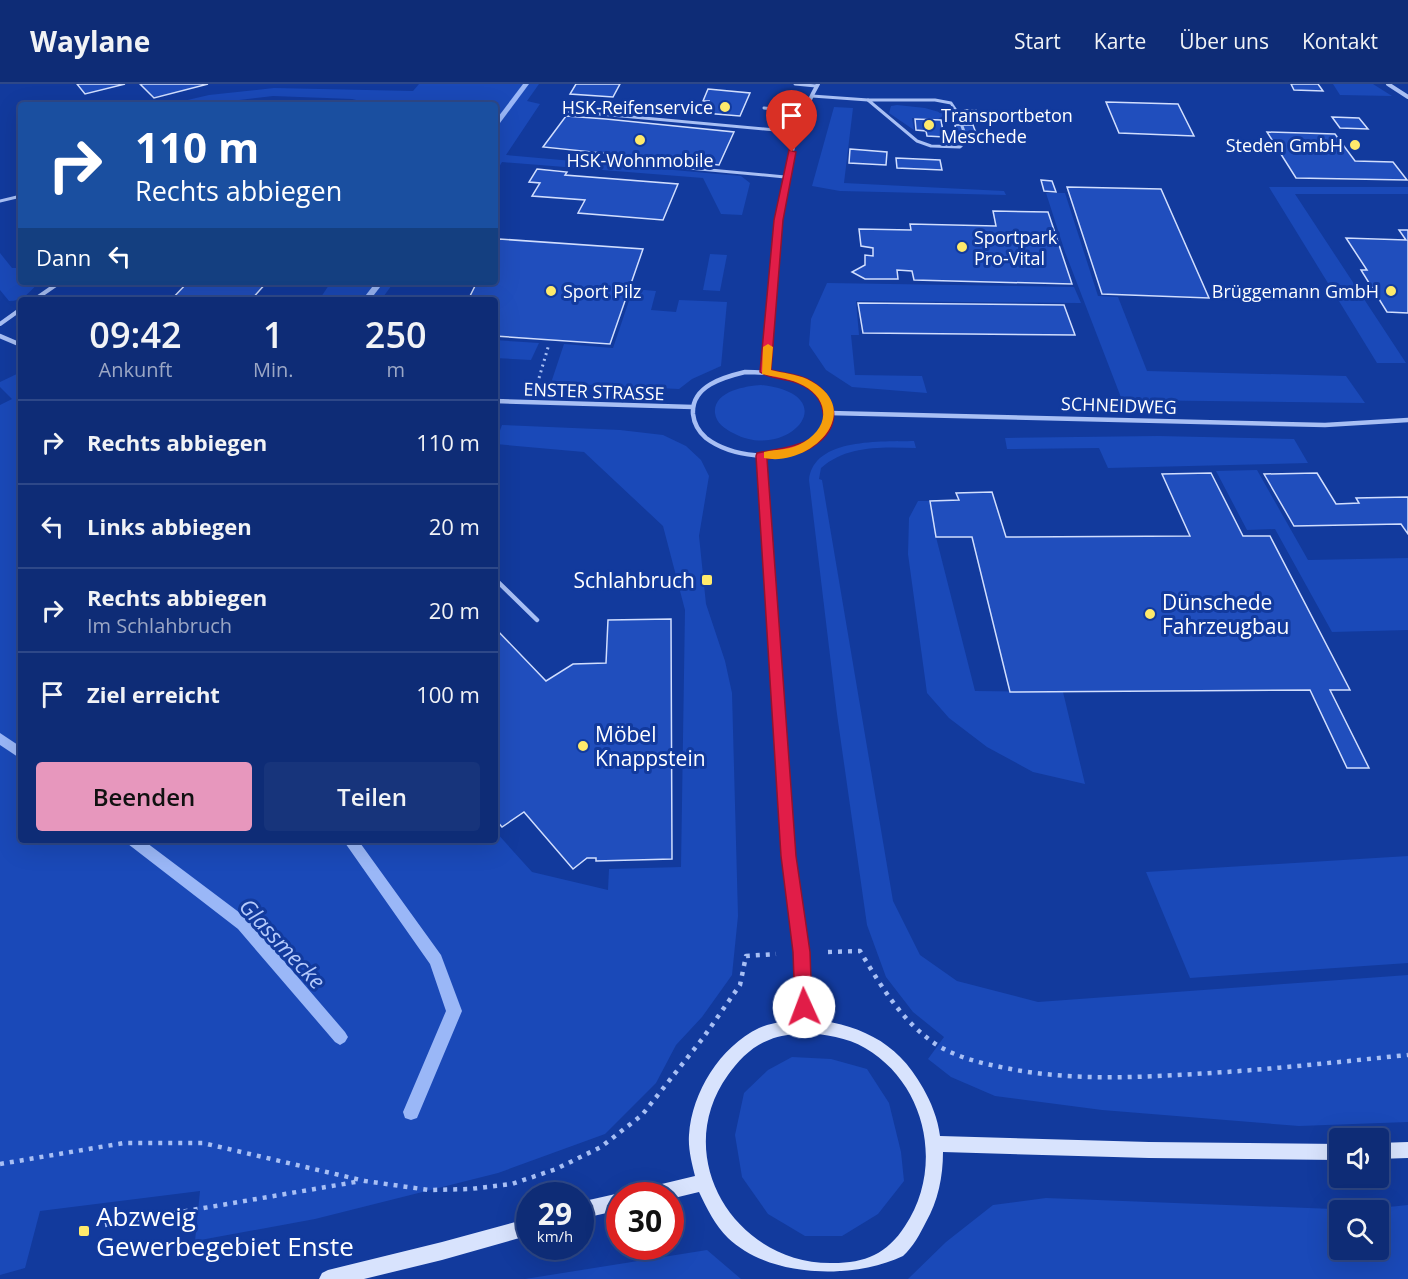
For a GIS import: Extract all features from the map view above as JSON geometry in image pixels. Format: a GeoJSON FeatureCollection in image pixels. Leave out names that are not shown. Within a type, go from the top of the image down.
{"type":"FeatureCollection","features":[{"type":"Feature","properties":{"kind":"main road"},"geometry":{"type":"LineString","coordinates":[[804,1025],[840,1029],[875,1045],[903,1071],[925,1105],[935,1144],[934,1182],[922,1217],[900,1248],[868,1268],[836,1276],[801,1275],[769,1263],[746,1249],[728,1229],[713,1207],[703,1183],[697,1136],[707,1093],[730,1057],[765,1034],[804,1025]]}},
{"type":"Feature","properties":{"kind":"main road"},"geometry":{"type":"LineString","coordinates":[[935,1144],[1329,1152]]}},
{"type":"Feature","properties":{"kind":"main road"},"geometry":{"type":"LineString","coordinates":[[1389,1151],[1408,1150]]}},
{"type":"Feature","properties":{"kind":"main road"},"geometry":{"type":"LineString","coordinates":[[684,1187],[703,1183]]}},
{"type":"Feature","properties":{"kind":"main road"},"geometry":{"type":"LineString","coordinates":[[328,1279],[516,1230]]}},
{"type":"Feature","properties":{"kind":"street"},"geometry":{"type":"LineString","coordinates":[[1388,84],[1408,97]]}},
{"type":"Feature","properties":{"kind":"street"},"geometry":{"type":"LineString","coordinates":[[766,372],[779,220],[785,177],[797,132],[817,85]]}},
{"type":"Feature","properties":{"kind":"street"},"geometry":{"type":"LineString","coordinates":[[0,336],[18,344]]}},
{"type":"Feature","properties":{"kind":"street"},"geometry":{"type":"LineString","coordinates":[[745,372],[766,372],[794,378],[816,390],[826,401],[829,413],[828,425],[820,436],[807,446],[789,452],[761,456],[729,450],[712,442],[700,432],[693,420],[693,407],[698,395],[710,384],[745,372]]}},
{"type":"Feature","properties":{"kind":"street","name":"ENSTER STRASSE"},"geometry":{"type":"LineString","coordinates":[[498,401],[693,407]]}},
{"type":"Feature","properties":{"kind":"street","name":"SCHNEIDWEG"},"geometry":{"type":"LineString","coordinates":[[829,413],[1325,425],[1408,420]]}},
{"type":"Feature","properties":{"kind":"street"},"geometry":{"type":"LineString","coordinates":[[761,456],[789,856],[802,952],[804,1025]]}},
{"type":"Feature","properties":{"kind":"lane"},"geometry":{"type":"LineString","coordinates":[[795,84],[817,85]]}},
{"type":"Feature","properties":{"kind":"lane"},"geometry":{"type":"LineString","coordinates":[[812,96],[868,100],[935,100],[951,103],[957,112],[967,140],[960,147],[946,148],[917,141],[868,100]]}},
{"type":"Feature","properties":{"kind":"lane"},"geometry":{"type":"LineString","coordinates":[[764,108],[804,112]]}},
{"type":"Feature","properties":{"kind":"lane"},"geometry":{"type":"LineString","coordinates":[[567,111],[797,132]]}},
{"type":"Feature","properties":{"kind":"lane"},"geometry":{"type":"LineString","coordinates":[[581,158],[785,177]]}},
{"type":"Feature","properties":{"kind":"lane"},"geometry":{"type":"LineString","coordinates":[[0,201],[18,197]]}},
{"type":"Feature","properties":{"kind":"lane"},"geometry":{"type":"LineString","coordinates":[[38,297],[56,285]]}},
{"type":"Feature","properties":{"kind":"lane"},"geometry":{"type":"LineString","coordinates":[[0,324],[18,311]]}},
{"type":"Feature","properties":{"kind":"lane"},"geometry":{"type":"LineString","coordinates":[[498,582],[537,620]]}},
{"type":"Feature","properties":{"kind":"path"},"geometry":{"type":"LineString","coordinates":[[543,362],[549,344]]}},
{"type":"Feature","properties":{"kind":"path"},"geometry":{"type":"LineString","coordinates":[[105,1226],[365,1181]]}},
{"type":"Feature","properties":{"kind":"shaded area"},"geometry":{"type":"Polygon","coordinates":[[[419,84],[539,84],[527,101],[540,104],[506,155],[741,176],[750,183],[742,215],[721,214],[703,178],[502,162],[498,169],[498,102],[364,102],[352,99],[273,96],[223,102],[179,102],[209,95],[274,88],[413,91],[419,84]]]}},
{"type":"Feature","properties":{"kind":"shaded area"},"geometry":{"type":"Polygon","coordinates":[[[1333,84],[1373,84],[1392,96],[1340,95],[1333,84]]]}},
{"type":"Feature","properties":{"kind":"shaded area"},"geometry":{"type":"Polygon","coordinates":[[[891,106],[925,108],[946,114],[938,119],[912,118],[914,130],[889,113],[891,106]]]}},
{"type":"Feature","properties":{"kind":"shaded area"},"geometry":{"type":"Polygon","coordinates":[[[834,107],[853,108],[844,183],[1004,191],[1006,195],[840,191],[812,186],[834,107]]]}},
{"type":"Feature","properties":{"kind":"shaded area"},"geometry":{"type":"Polygon","coordinates":[[[1269,187],[1408,187],[1408,194],[1295,194],[1406,363],[1377,363],[1269,187]]]}},
{"type":"Feature","properties":{"kind":"shaded area"},"geometry":{"type":"Polygon","coordinates":[[[1046,193],[1065,193],[1098,296],[1118,297],[1147,371],[1346,376],[1365,403],[1122,400],[1065,252],[1046,193]]]}},
{"type":"Feature","properties":{"kind":"shaded area"},"geometry":{"type":"Polygon","coordinates":[[[0,253],[12,268],[18,268],[18,285],[36,285],[23,297],[18,297],[18,300],[9,301],[0,290],[0,253]]]}},
{"type":"Feature","properties":{"kind":"shaded area"},"geometry":{"type":"Polygon","coordinates":[[[710,254],[727,255],[720,291],[703,290],[710,254]]]}},
{"type":"Feature","properties":{"kind":"shaded area"},"geometry":{"type":"Polygon","coordinates":[[[827,283],[1074,287],[1081,303],[856,301],[859,335],[851,335],[855,375],[922,376],[927,393],[852,387],[826,370],[809,345],[811,319],[827,283]]]}},
{"type":"Feature","properties":{"kind":"shaded area"},"geometry":{"type":"Polygon","coordinates":[[[329,285],[392,285],[383,297],[321,297],[329,285]]]}},
{"type":"Feature","properties":{"kind":"shaded area"},"geometry":{"type":"Polygon","coordinates":[[[633,289],[656,291],[651,310],[676,312],[679,300],[727,302],[721,366],[692,379],[679,389],[551,383],[564,344],[613,348],[633,289]]]}},
{"type":"Feature","properties":{"kind":"shaded area"},"geometry":{"type":"Polygon","coordinates":[[[498,340],[539,343],[531,360],[498,358],[498,340]]]}},
{"type":"Feature","properties":{"kind":"shaded area"},"geometry":{"type":"Polygon","coordinates":[[[18,373],[18,843],[498,843],[498,834],[532,872],[608,890],[609,869],[681,867],[685,610],[663,526],[584,452],[498,444],[498,436],[502,425],[620,430],[663,435],[686,446],[701,460],[709,476],[699,536],[706,604],[725,661],[732,693],[738,916],[732,975],[702,1017],[676,1045],[656,1083],[605,1134],[498,1173],[315,1219],[195,1241],[200,1191],[40,1211],[25,1268],[0,1275],[0,405],[12,399],[0,387],[0,382],[18,373]]]}},
{"type":"Feature","properties":{"kind":"shaded area"},"geometry":{"type":"Polygon","coordinates":[[[761,385],[787,391],[801,401],[805,412],[800,424],[789,434],[772,440],[753,440],[733,433],[721,425],[715,413],[719,399],[732,391],[761,385]]]}},
{"type":"Feature","properties":{"kind":"shaded area"},"geometry":{"type":"Polygon","coordinates":[[[1158,436],[1294,439],[1308,463],[1108,468],[1099,448],[1007,449],[1005,438],[1158,436]]]}},
{"type":"Feature","properties":{"kind":"shaded area"},"geometry":{"type":"Polygon","coordinates":[[[914,441],[916,448],[866,449],[842,455],[821,468],[819,479],[822,480],[893,901],[920,955],[957,981],[1038,1002],[1408,975],[1408,1122],[1299,1126],[1102,1110],[995,1096],[951,1077],[928,1059],[944,1037],[913,1012],[886,977],[867,925],[837,714],[809,480],[813,466],[823,456],[836,449],[868,442],[914,441]]]}},
{"type":"Feature","properties":{"kind":"shaded area"},"geometry":{"type":"Polygon","coordinates":[[[1257,470],[1308,560],[1408,558],[1408,630],[1332,632],[1275,529],[1247,530],[1216,471],[1257,470]]]}},
{"type":"Feature","properties":{"kind":"shaded area"},"geometry":{"type":"Polygon","coordinates":[[[918,501],[930,501],[936,537],[975,691],[1063,692],[1085,784],[1033,772],[987,747],[949,718],[927,693],[908,554],[909,518],[918,501]]]}},
{"type":"Feature","properties":{"kind":"shaded area"},"geometry":{"type":"Polygon","coordinates":[[[1408,856],[1408,963],[1190,978],[1146,872],[1408,856]]]}},
{"type":"Feature","properties":{"kind":"shaded area"},"geometry":{"type":"Polygon","coordinates":[[[792,1057],[831,1059],[867,1069],[889,1103],[901,1152],[904,1181],[878,1214],[842,1236],[805,1236],[768,1214],[742,1177],[735,1135],[744,1093],[768,1070],[792,1057]]]}},
{"type":"Feature","properties":{"kind":"shaded area"},"geometry":{"type":"Polygon","coordinates":[[[1046,1198],[1329,1209],[1329,1260],[1389,1260],[1389,1207],[1408,1205],[1408,1279],[908,1279],[946,1242],[993,1205],[1046,1198]]]}},
{"type":"Feature","properties":{"kind":"shaded area"},"geometry":{"type":"Polygon","coordinates":[[[707,1250],[741,1279],[525,1279],[644,1260],[684,1260],[684,1254],[707,1250]]]}},
{"type":"Feature","properties":{"kind":"building"},"geometry":{"type":"Polygon","coordinates":[[[77,84],[125,84],[85,94],[77,84]]]}},
{"type":"Feature","properties":{"kind":"building"},"geometry":{"type":"Polygon","coordinates":[[[140,84],[208,84],[154,98],[140,84]]]}},
{"type":"Feature","properties":{"kind":"building"},"geometry":{"type":"Polygon","coordinates":[[[576,84],[620,84],[613,97],[570,94],[576,84]]]}},
{"type":"Feature","properties":{"kind":"building"},"geometry":{"type":"Polygon","coordinates":[[[1291,84],[1318,84],[1323,91],[1294,90],[1291,84]]]}},
{"type":"Feature","properties":{"kind":"building","name":"HSK-Reifenservice"},"geometry":{"type":"Polygon","coordinates":[[[708,89],[750,93],[740,116],[704,113],[709,101],[703,101],[708,89]]]}},
{"type":"Feature","properties":{"kind":"building"},"geometry":{"type":"Polygon","coordinates":[[[1106,102],[1178,104],[1194,136],[1119,133],[1106,102]]]}},
{"type":"Feature","properties":{"kind":"building"},"geometry":{"type":"Polygon","coordinates":[[[965,110],[976,110],[981,119],[970,119],[965,110]]]}},
{"type":"Feature","properties":{"kind":"building","name":"HSK-Wohnmobile"},"geometry":{"type":"Polygon","coordinates":[[[566,116],[734,132],[719,165],[543,147],[566,116]]]}},
{"type":"Feature","properties":{"kind":"building"},"geometry":{"type":"Polygon","coordinates":[[[1332,117],[1359,118],[1368,129],[1340,128],[1332,117]]]}},
{"type":"Feature","properties":{"kind":"building","name":"Transportbeton Meschede"},"geometry":{"type":"Polygon","coordinates":[[[915,119],[941,120],[944,137],[927,136],[926,131],[916,130],[915,119]]]}},
{"type":"Feature","properties":{"kind":"building"},"geometry":{"type":"Polygon","coordinates":[[[955,125],[973,125],[976,133],[956,133],[955,125]]]}},
{"type":"Feature","properties":{"kind":"building"},"geometry":{"type":"Polygon","coordinates":[[[1267,132],[1335,134],[1355,161],[1393,162],[1407,180],[1296,178],[1267,132]]]}},
{"type":"Feature","properties":{"kind":"building"},"geometry":{"type":"Polygon","coordinates":[[[850,149],[887,152],[886,165],[849,163],[850,149]]]}},
{"type":"Feature","properties":{"kind":"building"},"geometry":{"type":"Polygon","coordinates":[[[896,158],[940,160],[942,170],[897,168],[896,158]]]}},
{"type":"Feature","properties":{"kind":"building"},"geometry":{"type":"Polygon","coordinates":[[[537,169],[567,172],[565,175],[678,184],[663,220],[578,213],[585,200],[532,196],[540,183],[529,182],[537,169]]]}},
{"type":"Feature","properties":{"kind":"building"},"geometry":{"type":"Polygon","coordinates":[[[1041,180],[1052,181],[1056,192],[1044,191],[1041,180]]]}},
{"type":"Feature","properties":{"kind":"building"},"geometry":{"type":"Polygon","coordinates":[[[1067,187],[1161,189],[1209,298],[1102,294],[1067,187]]]}},
{"type":"Feature","properties":{"kind":"building","name":"Sportpark Pro-Vital"},"geometry":{"type":"Polygon","coordinates":[[[993,211],[1048,212],[1072,284],[914,280],[912,271],[897,270],[898,279],[865,279],[852,272],[865,265],[865,255],[873,256],[873,248],[861,246],[859,229],[911,230],[910,224],[996,226],[993,211]]]}},
{"type":"Feature","properties":{"kind":"building","name":"Brüggemann GmbH"},"geometry":{"type":"Polygon","coordinates":[[[1399,230],[1408,230],[1408,313],[1387,312],[1361,270],[1367,270],[1346,238],[1406,240],[1399,230]]]}},
{"type":"Feature","properties":{"kind":"building","name":"Sport Pilz"},"geometry":{"type":"Polygon","coordinates":[[[499,239],[643,249],[610,344],[498,336],[498,297],[470,297],[476,285],[498,285],[499,239]]]}},
{"type":"Feature","properties":{"kind":"building"},"geometry":{"type":"Polygon","coordinates":[[[185,285],[264,285],[254,297],[174,297],[185,285]]]}},
{"type":"Feature","properties":{"kind":"building"},"geometry":{"type":"Polygon","coordinates":[[[858,303],[1064,305],[1075,335],[863,333],[858,303]]]}},
{"type":"Feature","properties":{"kind":"building","name":"Dünschede Fahrzeugbau"},"geometry":{"type":"Polygon","coordinates":[[[1211,473],[1243,536],[1270,536],[1350,690],[1330,690],[1369,768],[1347,768],[1310,690],[1010,692],[972,537],[936,537],[930,501],[959,500],[956,493],[992,492],[1006,537],[1190,536],[1162,474],[1211,473]]]}},
{"type":"Feature","properties":{"kind":"building"},"geometry":{"type":"Polygon","coordinates":[[[1317,473],[1336,504],[1359,503],[1356,498],[1408,497],[1408,534],[1401,524],[1294,526],[1264,474],[1317,473]]]}},
{"type":"Feature","properties":{"kind":"building","name":"Möbel Knappstein"},"geometry":{"type":"Polygon","coordinates":[[[671,619],[672,859],[596,861],[596,858],[587,858],[573,869],[524,812],[502,827],[498,822],[498,631],[546,681],[573,664],[606,663],[608,620],[671,619]]]}},
{"type":"Feature","properties":{"kind":"waterway"},"geometry":{"type":"LineString","coordinates":[[498,122],[526,84]]}},
{"type":"Feature","properties":{"kind":"waterway"},"geometry":{"type":"LineString","coordinates":[[368,297],[378,285]]}},
{"type":"Feature","properties":{"kind":"waterway","name":"Glassmecke"},"geometry":{"type":"LineString","coordinates":[[0,738],[18,752]]}},
{"type":"Feature","properties":{"kind":"waterway","name":"Glassmecke"},"geometry":{"type":"LineString","coordinates":[[137,843],[243,924],[340,1037]]}},
{"type":"Feature","properties":{"kind":"waterway"},"geometry":{"type":"LineString","coordinates":[[352,843],[436,960],[454,1011],[411,1112]]}},
{"type":"Feature","properties":{"kind":"slow traffic"},"geometry":{"type":"LineString","coordinates":[[768,347],[766,372],[802,381],[816,390],[826,401],[829,413],[828,425],[820,436],[807,446],[768,455]]}},
{"type":"Feature","properties":{"kind":"place","name":"HSK-Reifenservice"},"geometry":{"type":"Point","coordinates":[725,107]}},
{"type":"Feature","properties":{"kind":"place","name":"Transportbeton Meschede"},"geometry":{"type":"Point","coordinates":[929,125]}},
{"type":"Feature","properties":{"kind":"place","name":"HSK-Wohnmobile"},"geometry":{"type":"Point","coordinates":[640,140]}},
{"type":"Feature","properties":{"kind":"place","name":"Steden GmbH"},"geometry":{"type":"Point","coordinates":[1355,145]}},
{"type":"Feature","properties":{"kind":"place","name":"Sportpark Pro-Vital"},"geometry":{"type":"Point","coordinates":[962,247]}},
{"type":"Feature","properties":{"kind":"place","name":"Sport Pilz"},"geometry":{"type":"Point","coordinates":[551,291]}},
{"type":"Feature","properties":{"kind":"place","name":"Brüggemann GmbH"},"geometry":{"type":"Point","coordinates":[1391,291]}},
{"type":"Feature","properties":{"kind":"place","name":"Schlahbruch"},"geometry":{"type":"Point","coordinates":[707,580]}},
{"type":"Feature","properties":{"kind":"place","name":"Dünschede Fahrzeugbau"},"geometry":{"type":"Point","coordinates":[1150,614]}},
{"type":"Feature","properties":{"kind":"place","name":"Möbel Knappstein"},"geometry":{"type":"Point","coordinates":[583,746]}},
{"type":"Feature","properties":{"kind":"place","name":"Abzweig Gewerbegebiet Enste"},"geometry":{"type":"Point","coordinates":[84,1231]}},
{"type":"Feature","properties":{"kind":"route"},"geometry":{"type":"LineString","coordinates":[[792,152],[786,172],[779,220],[766,372],[802,381],[816,390],[826,401],[829,413],[828,425],[820,436],[807,446],[789,452],[761,456],[789,856],[802,952],[804,1007]]}}]}
